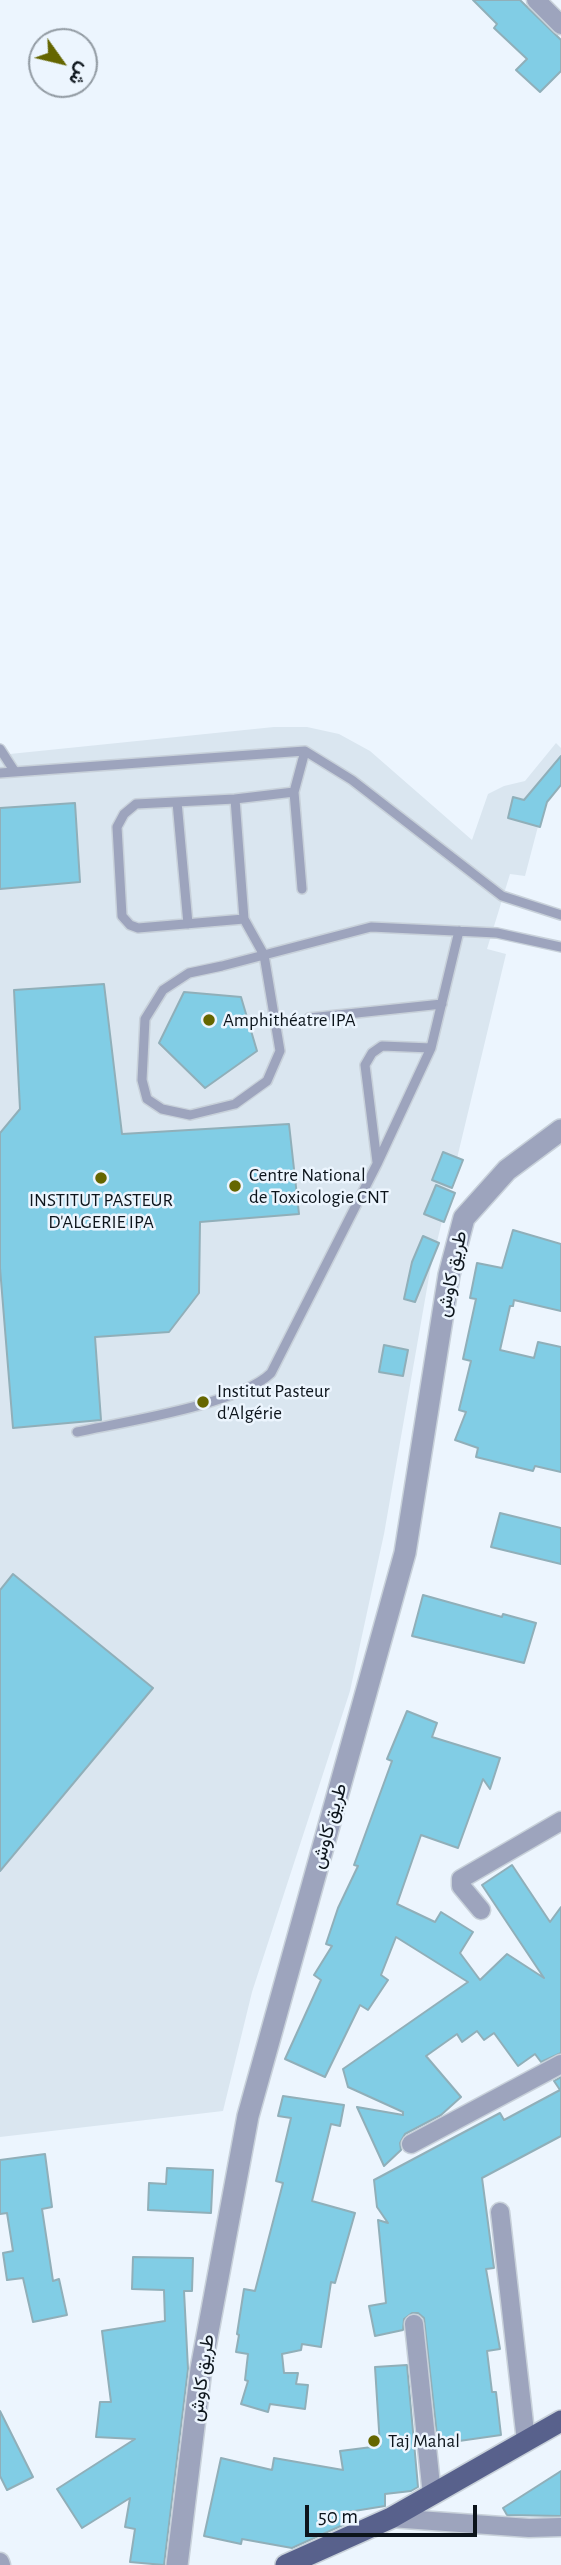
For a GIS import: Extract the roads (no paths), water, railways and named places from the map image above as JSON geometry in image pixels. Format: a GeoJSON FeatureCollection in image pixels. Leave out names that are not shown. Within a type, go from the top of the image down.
{"type":"FeatureCollection","features":[{"type":"Feature","properties":{"kind":"main road"},"geometry":{"type":"LineString","coordinates":[[286,2565],[391,2518],[561,2421]]}},
{"type":"Feature","properties":{"kind":"street"},"geometry":{"type":"LineString","coordinates":[[536,0],[561,25]]}},
{"type":"Feature","properties":{"kind":"street","name":"طريق كاوش"},"geometry":{"type":"LineString","coordinates":[[177,2565],[201,2369],[248,2116],[405,1553],[449,1275],[464,1218],[507,1170],[561,1130]]}},
{"type":"Feature","properties":{"kind":"street"},"geometry":{"type":"LineString","coordinates":[[481,1910],[461,1886],[461,1879],[561,1821]]}},
{"type":"Feature","properties":{"kind":"street"},"geometry":{"type":"LineString","coordinates":[[411,2144],[561,2064]]}},
{"type":"Feature","properties":{"kind":"street"},"geometry":{"type":"LineString","coordinates":[[500,2212],[526,2441]]}},
{"type":"Feature","properties":{"kind":"street"},"geometry":{"type":"LineString","coordinates":[[414,2324],[432,2494]]}},
{"type":"Feature","properties":{"kind":"street"},"geometry":{"type":"LineString","coordinates":[[391,2518],[529,2528],[561,2527]]}},
{"type":"Feature","properties":{"kind":"lane"},"geometry":{"type":"LineString","coordinates":[[0,749],[15,772]]}},
{"type":"Feature","properties":{"kind":"lane"},"geometry":{"type":"LineString","coordinates":[[302,889],[294,792],[304,751]]}},
{"type":"Feature","properties":{"kind":"lane"},"geometry":{"type":"LineString","coordinates":[[0,773],[304,751],[352,780],[502,896],[561,915]]}},
{"type":"Feature","properties":{"kind":"lane"},"geometry":{"type":"LineString","coordinates":[[244,919],[138,929],[130,925],[122,916],[117,827],[124,814],[136,804],[235,799],[294,792]]}},
{"type":"Feature","properties":{"kind":"lane"},"geometry":{"type":"LineString","coordinates":[[235,799],[244,919],[264,955],[280,1051],[267,1081],[235,1104],[190,1115],[162,1109],[147,1099],[142,1080],[145,1019],[163,990],[189,973],[264,955],[371,927],[497,933],[561,947]]}},
{"type":"Feature","properties":{"kind":"lane"},"geometry":{"type":"LineString","coordinates":[[177,802],[188,924]]}},
{"type":"Feature","properties":{"kind":"lane"},"geometry":{"type":"LineString","coordinates":[[77,1432],[219,1400],[262,1382],[278,1363],[377,1164],[431,1048],[459,931]]}},
{"type":"Feature","properties":{"kind":"lane"},"geometry":{"type":"LineString","coordinates":[[309,1018],[442,1004]]}},
{"type":"Feature","properties":{"kind":"lane"},"geometry":{"type":"LineString","coordinates":[[377,1164],[365,1065],[372,1053],[382,1046],[431,1048]]}},
{"type":"Feature","properties":{"kind":"place","name":"Amphithéatre IPA"},"geometry":{"type":"Point","coordinates":[209,1020]}},
{"type":"Feature","properties":{"kind":"place","name":"INSTITUT PASTEUR D'ALGERIE IPA"},"geometry":{"type":"Point","coordinates":[101,1178]}},
{"type":"Feature","properties":{"kind":"place","name":"Centre National de Toxicologie CNT"},"geometry":{"type":"Point","coordinates":[235,1186]}},
{"type":"Feature","properties":{"kind":"place","name":"Institut Pasteur d'Algérie"},"geometry":{"type":"Point","coordinates":[203,1402]}},
{"type":"Feature","properties":{"kind":"place","name":"Taj Mahal"},"geometry":{"type":"Point","coordinates":[374,2441]}}]}
